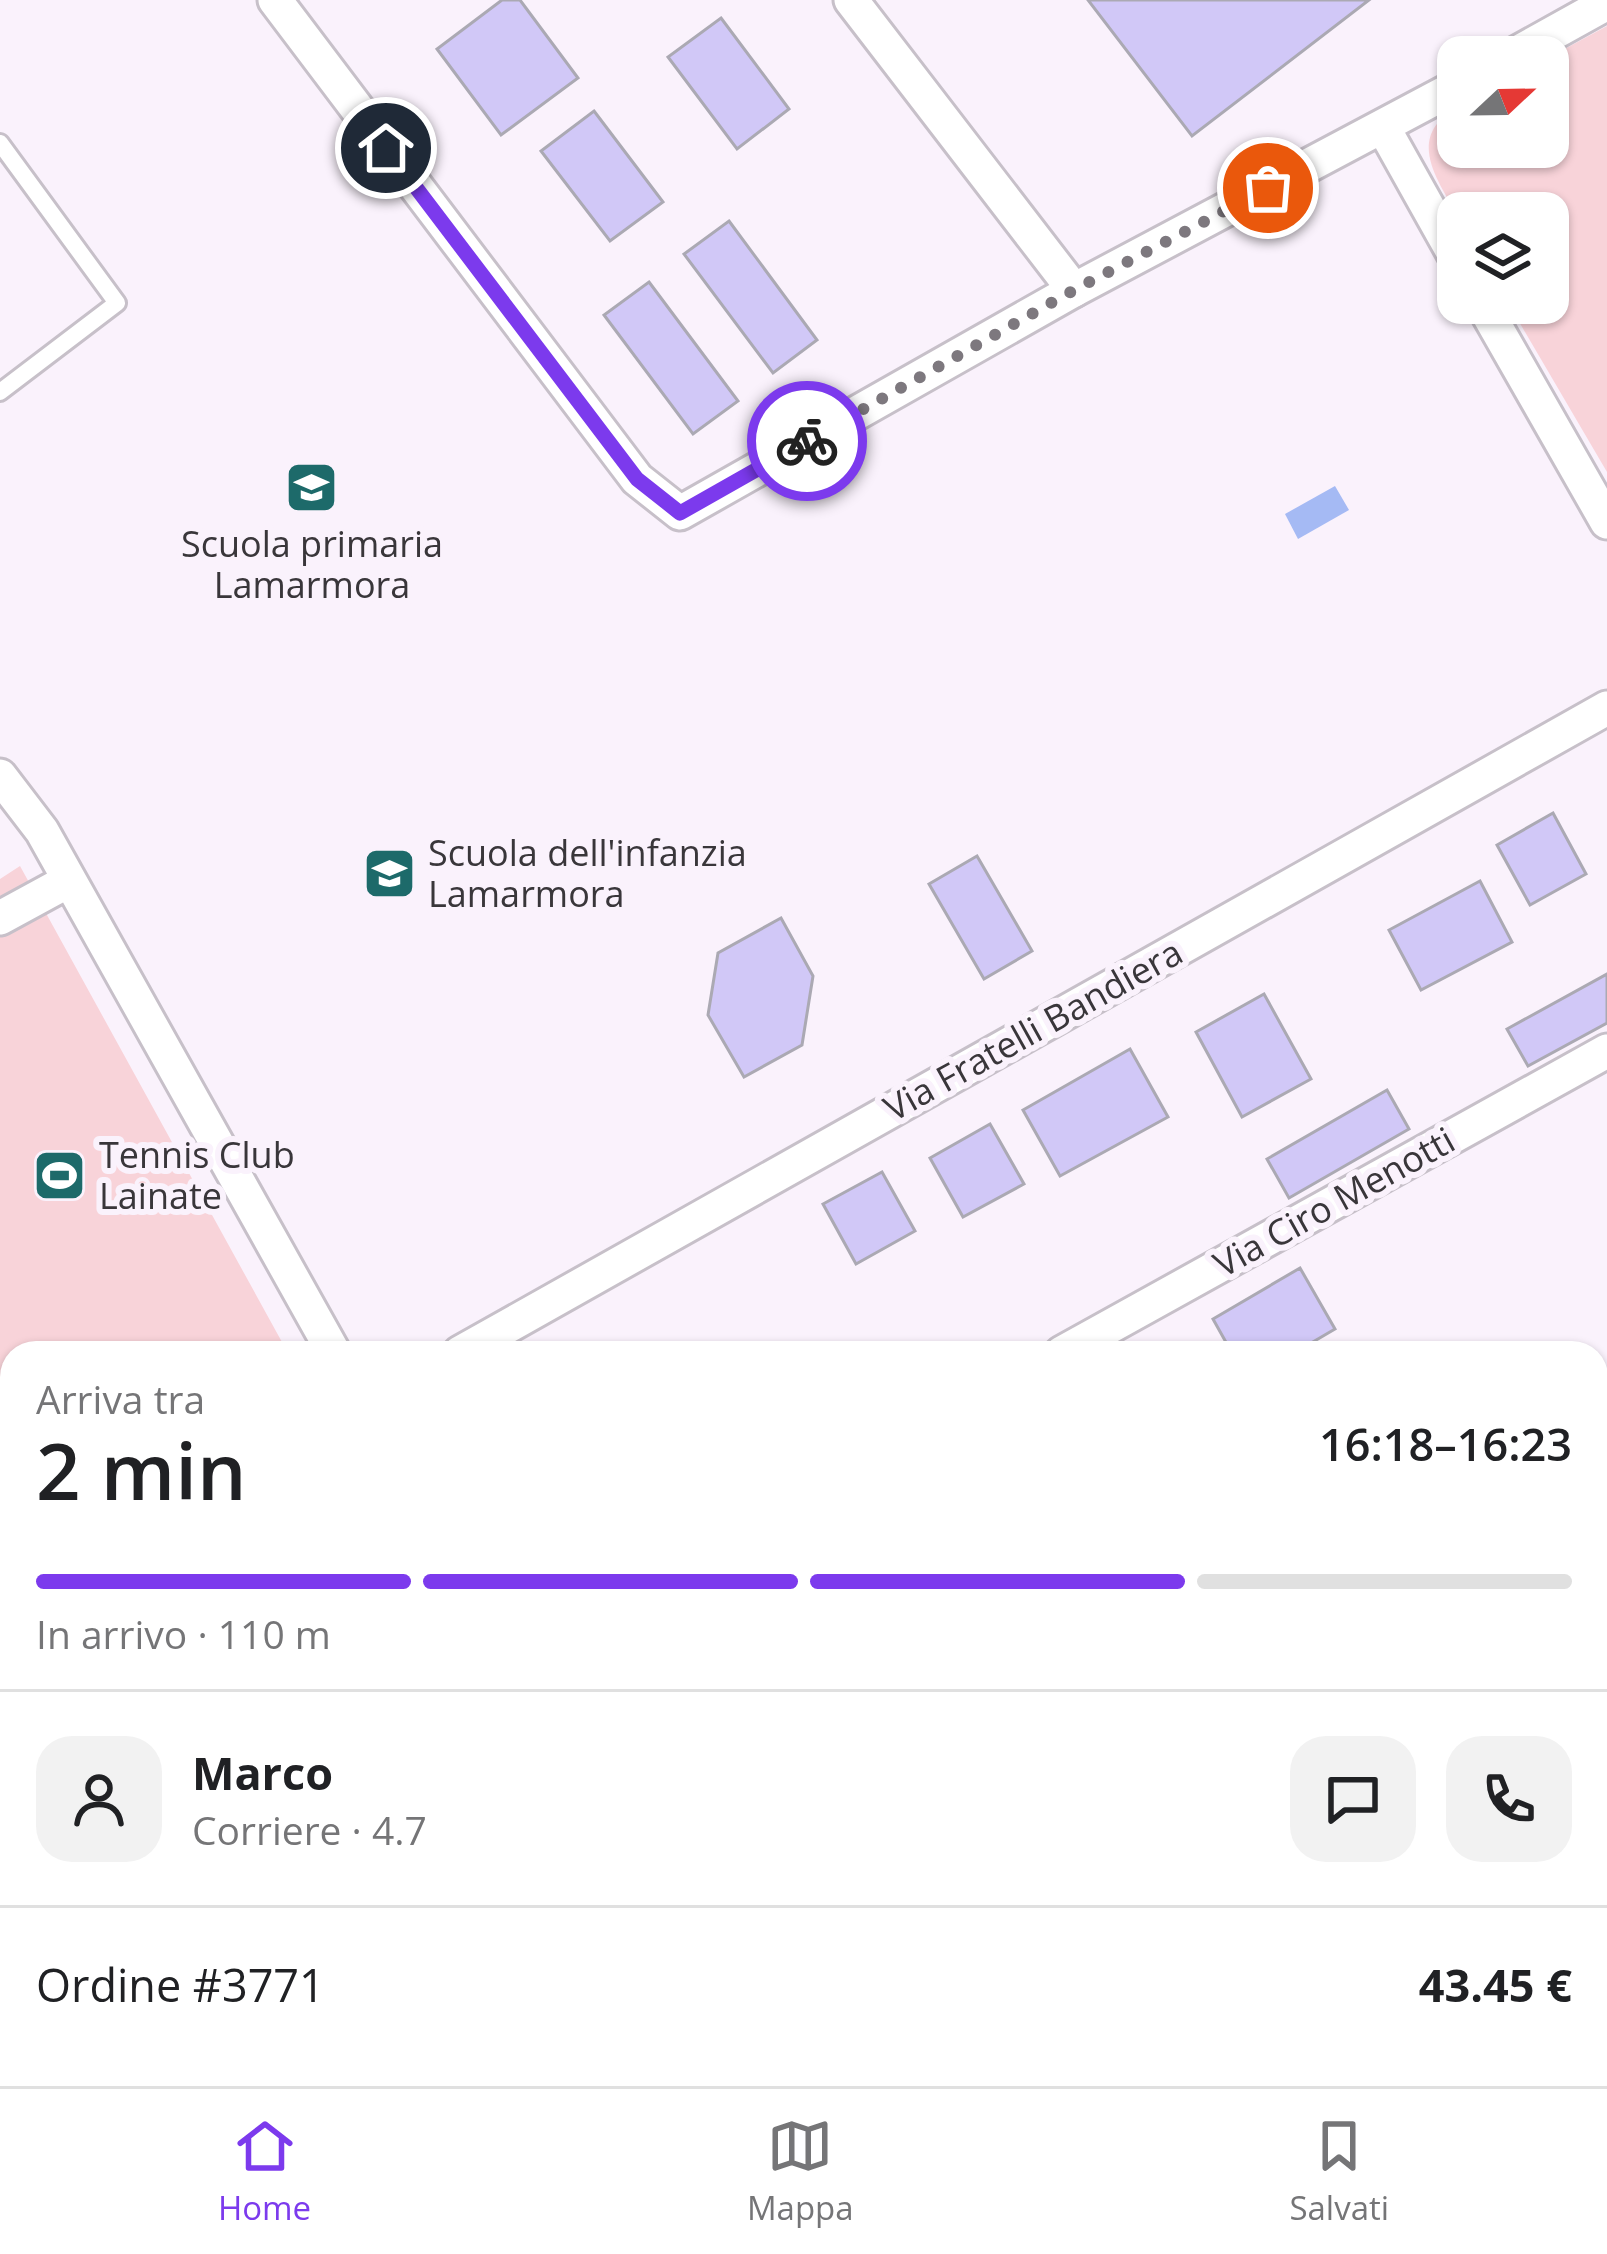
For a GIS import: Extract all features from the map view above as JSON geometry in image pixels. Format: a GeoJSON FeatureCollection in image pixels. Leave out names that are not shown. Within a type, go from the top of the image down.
{"type":"FeatureCollection","features":[{"type":"Feature","properties":{"kind":"street"},"geometry":{"type":"LineString","coordinates":[[275,0],[637,479],[680,513],[1074,290],[1437,97]]}},
{"type":"Feature","properties":{"kind":"street"},"geometry":{"type":"LineString","coordinates":[[851,0],[1074,290]]}},
{"type":"Feature","properties":{"kind":"street"},"geometry":{"type":"LineString","coordinates":[[1548,36],[1607,3]]}},
{"type":"Feature","properties":{"kind":"street"},"geometry":{"type":"LineString","coordinates":[[1383,127],[1437,223]]}},
{"type":"Feature","properties":{"kind":"street"},"geometry":{"type":"LineString","coordinates":[[1494,324],[1607,522]]}},
{"type":"Feature","properties":{"kind":"street","name":"Via Fratelli Bandiera"},"geometry":{"type":"LineString","coordinates":[[481,1341],[1607,708]]}},
{"type":"Feature","properties":{"kind":"street"},"geometry":{"type":"LineString","coordinates":[[0,776],[42,830],[327,1341]]}},
{"type":"Feature","properties":{"kind":"street"},"geometry":{"type":"LineString","coordinates":[[0,918],[68,881]]}},
{"type":"Feature","properties":{"kind":"street","name":"Via Ciro Menotti"},"geometry":{"type":"LineString","coordinates":[[1084,1341],[1607,1051]]}},
{"type":"Feature","properties":{"kind":"lane"},"geometry":{"type":"LineString","coordinates":[[0,143],[117,304],[0,392]]}},
{"type":"Feature","properties":{"kind":"shaded area"},"geometry":{"type":"Polygon","coordinates":[[[1607,26],[1607,472],[1520,324],[1569,324],[1569,192],[1445,192],[1430,158],[1429,144],[1437,125],[1437,168],[1569,168],[1569,47],[1607,26]]]}},
{"type":"Feature","properties":{"kind":"shaded area"},"geometry":{"type":"Polygon","coordinates":[[[20,866],[281,1341],[0,1341],[0,879],[20,866]]]}},
{"type":"Feature","properties":{"kind":"water"},"geometry":{"type":"Polygon","coordinates":[[[1335,486],[1349,510],[1298,539],[1285,514],[1335,486]]]}},
{"type":"Feature","properties":{"kind":"building"},"geometry":{"type":"Polygon","coordinates":[[[502,0],[520,0],[578,78],[501,135],[437,49],[502,0]]]}},
{"type":"Feature","properties":{"kind":"building"},"geometry":{"type":"Polygon","coordinates":[[[1088,0],[1369,0],[1192,136],[1088,0]]]}},
{"type":"Feature","properties":{"kind":"building"},"geometry":{"type":"Polygon","coordinates":[[[721,18],[789,109],[737,149],[668,57],[721,18]]]}},
{"type":"Feature","properties":{"kind":"building"},"geometry":{"type":"Polygon","coordinates":[[[594,111],[663,202],[610,241],[541,151],[594,111]]]}},
{"type":"Feature","properties":{"kind":"building"},"geometry":{"type":"Polygon","coordinates":[[[729,221],[817,340],[773,373],[684,254],[729,221]]]}},
{"type":"Feature","properties":{"kind":"building"},"geometry":{"type":"Polygon","coordinates":[[[649,282],[738,401],[693,434],[604,315],[649,282]]]}},
{"type":"Feature","properties":{"kind":"building"},"geometry":{"type":"Polygon","coordinates":[[[1553,813],[1586,874],[1530,905],[1497,845],[1553,813]]]}},
{"type":"Feature","properties":{"kind":"building"},"geometry":{"type":"Polygon","coordinates":[[[977,856],[1032,951],[984,979],[929,884],[977,856]]]}},
{"type":"Feature","properties":{"kind":"building"},"geometry":{"type":"Polygon","coordinates":[[[1480,881],[1512,942],[1421,990],[1389,930],[1480,881]]]}},
{"type":"Feature","properties":{"kind":"building"},"geometry":{"type":"Polygon","coordinates":[[[781,918],[813,976],[802,1045],[744,1077],[708,1015],[718,953],[781,918]]]}},
{"type":"Feature","properties":{"kind":"building"},"geometry":{"type":"Polygon","coordinates":[[[1607,974],[1607,1023],[1528,1066],[1507,1029],[1607,974]]]}},
{"type":"Feature","properties":{"kind":"building"},"geometry":{"type":"Polygon","coordinates":[[[1264,994],[1311,1079],[1242,1117],[1196,1032],[1264,994]]]}},
{"type":"Feature","properties":{"kind":"building"},"geometry":{"type":"Polygon","coordinates":[[[1130,1049],[1168,1117],[1060,1176],[1023,1110],[1130,1049]]]}},
{"type":"Feature","properties":{"kind":"building"},"geometry":{"type":"Polygon","coordinates":[[[1387,1090],[1409,1129],[1289,1198],[1267,1159],[1387,1090]]]}},
{"type":"Feature","properties":{"kind":"building"},"geometry":{"type":"Polygon","coordinates":[[[990,1124],[1024,1184],[963,1217],[930,1158],[990,1124]]]}},
{"type":"Feature","properties":{"kind":"building"},"geometry":{"type":"Polygon","coordinates":[[[882,1172],[915,1231],[856,1264],[823,1204],[882,1172]]]}},
{"type":"Feature","properties":{"kind":"building"},"geometry":{"type":"Polygon","coordinates":[[[1300,1268],[1335,1329],[1314,1341],[1225,1341],[1213,1319],[1300,1268]]]}},
{"type":"Feature","properties":{"kind":"way so far"},"geometry":{"type":"LineString","coordinates":[[807,441],[1074,290],[1268,188]]}},
{"type":"Feature","properties":{"kind":"place","name":"Scuola primaria Lamarmora"},"geometry":{"type":"Point","coordinates":[312,488]}},
{"type":"Feature","properties":{"kind":"place","name":"Scuola dell'infanzia Lamarmora"},"geometry":{"type":"Point","coordinates":[389,874]}},
{"type":"Feature","properties":{"kind":"place","name":"Tennis Club Lainate"},"geometry":{"type":"Point","coordinates":[60,1176]}},
{"type":"Feature","properties":{"kind":"route"},"geometry":{"type":"LineString","coordinates":[[386,148],[637,479],[680,513],[807,441]]}}]}
